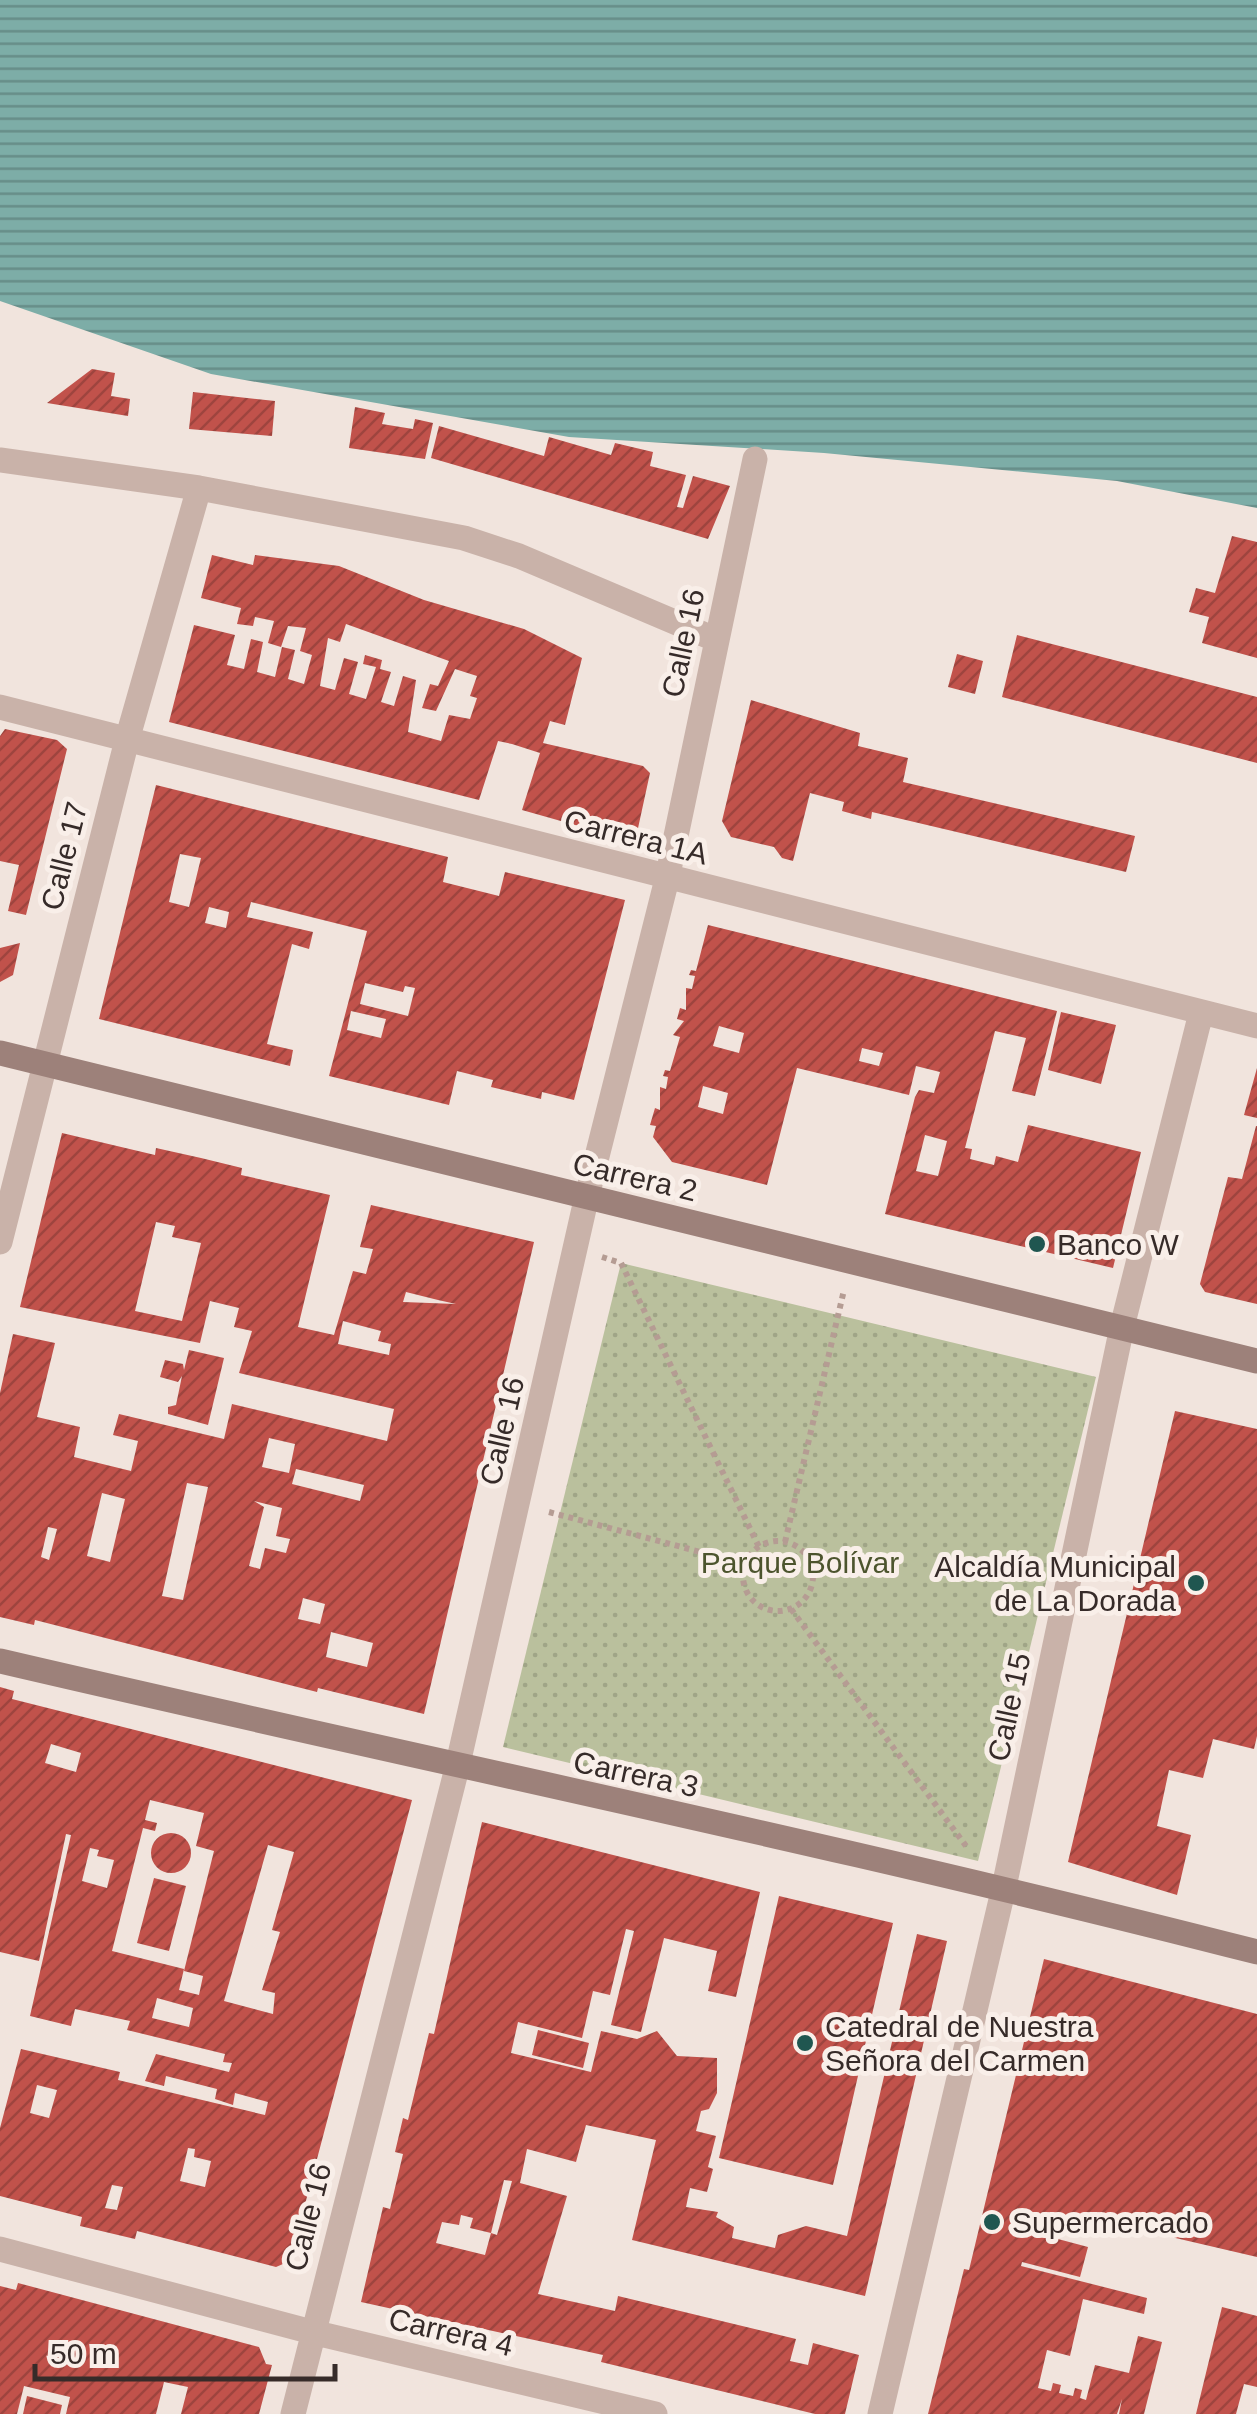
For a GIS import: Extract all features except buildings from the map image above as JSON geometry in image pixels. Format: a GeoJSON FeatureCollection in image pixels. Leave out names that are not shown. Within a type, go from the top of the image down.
{"type":"FeatureCollection","features":[{"type":"Feature","properties":{"kind":"main road","name":"Carrera 2"},"geometry":{"type":"LineString","coordinates":[[0,1053],[586,1200],[852,1260],[1257,1361]]}},
{"type":"Feature","properties":{"kind":"main road","name":"Carrera 3"},"geometry":{"type":"LineString","coordinates":[[0,1661],[457,1768],[1004,1887],[1257,1952]]}},
{"type":"Feature","properties":{"kind":"street","name":"Calle 16"},"geometry":{"type":"LineString","coordinates":[[293,2414],[457,1768],[586,1200],[667,879],[755,459]]}},
{"type":"Feature","properties":{"kind":"street"},"geometry":{"type":"LineString","coordinates":[[0,460],[199,488],[464,538],[520,556],[717,640]]}},
{"type":"Feature","properties":{"kind":"street","name":"Calle 17"},"geometry":{"type":"LineString","coordinates":[[0,1242],[128,740],[199,488]]}},
{"type":"Feature","properties":{"kind":"street","name":"Carrera 1A"},"geometry":{"type":"LineString","coordinates":[[0,707],[1257,1026]]}},
{"type":"Feature","properties":{"kind":"street","name":"Calle 15"},"geometry":{"type":"LineString","coordinates":[[880,2414],[1004,1887],[1122,1328],[1201,1013]]}},
{"type":"Feature","properties":{"kind":"street","name":"Carrera 4"},"geometry":{"type":"LineString","coordinates":[[0,2248],[312,2332],[655,2414]]}},
{"type":"Feature","properties":{"kind":"path"},"geometry":{"type":"LineString","coordinates":[[578,1248],[621,1263],[758,1547]]}},
{"type":"Feature","properties":{"kind":"path"},"geometry":{"type":"LineString","coordinates":[[785,1542],[852,1260]]}},
{"type":"Feature","properties":{"kind":"path"},"geometry":{"type":"LineString","coordinates":[[518,1505],[746,1564]]}},
{"type":"Feature","properties":{"kind":"path"},"geometry":{"type":"LineString","coordinates":[[785,1542],[808,1556],[813,1583],[806,1598],[791,1608],[771,1611],[756,1604],[743,1584],[746,1564],[758,1547],[785,1542]]}},
{"type":"Feature","properties":{"kind":"path"},"geometry":{"type":"LineString","coordinates":[[791,1608],[978,1861],[1004,1887]]}},
{"type":"Feature","properties":{"kind":"green space","name":"Parque Bolívar"},"geometry":{"type":"Polygon","coordinates":[[[621,1263],[1096,1377],[978,1861],[503,1747],[621,1263]]]}},
{"type":"Feature","properties":{"kind":"water"},"geometry":{"type":"Polygon","coordinates":[[[0,0],[1257,0],[1257,508],[1117,481],[824,453],[569,437],[211,374],[0,301],[0,0]]]}},
{"type":"Feature","properties":{"kind":"place","name":"Banco W"},"geometry":{"type":"Point","coordinates":[1037,1244]}},
{"type":"Feature","properties":{"kind":"place","name":"Alcaldía Municipal de La Dorada"},"geometry":{"type":"Point","coordinates":[1196,1583]}},
{"type":"Feature","properties":{"kind":"place","name":"Catedral de Nuestra Señora del Carmen"},"geometry":{"type":"Point","coordinates":[805,2043]}},
{"type":"Feature","properties":{"kind":"place","name":"Supermercado"},"geometry":{"type":"Point","coordinates":[992,2222]}}]}
